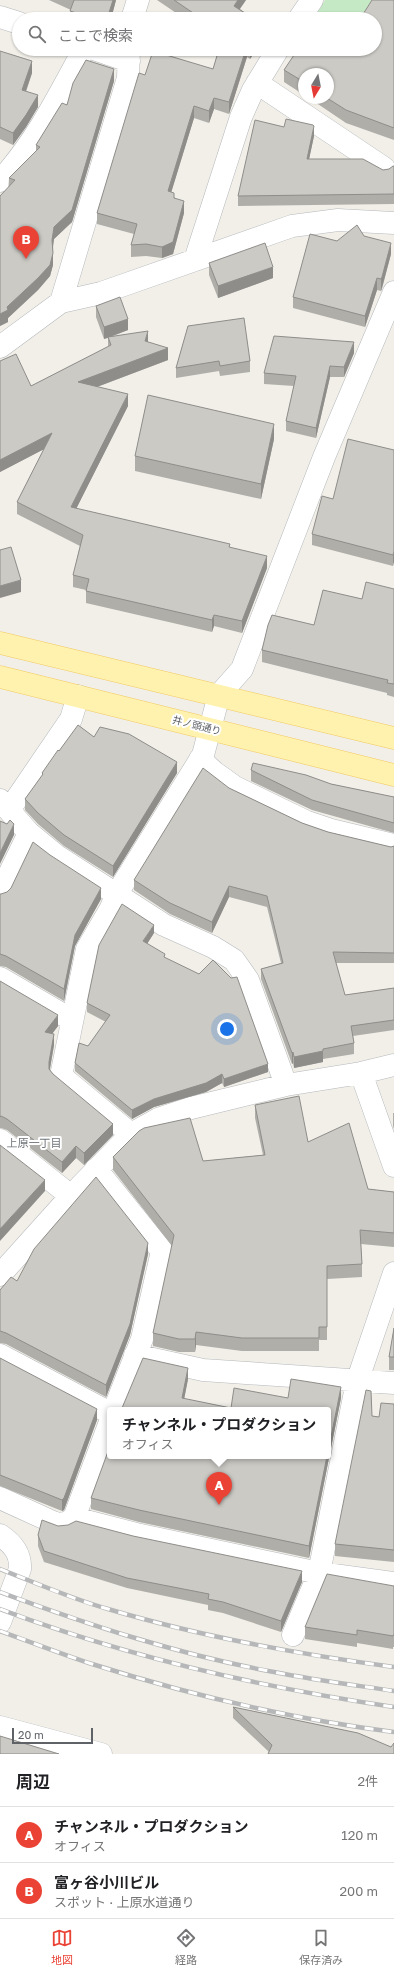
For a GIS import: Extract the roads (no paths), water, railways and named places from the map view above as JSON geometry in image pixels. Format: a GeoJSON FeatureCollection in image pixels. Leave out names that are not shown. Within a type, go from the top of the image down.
{"type":"FeatureCollection","features":[{"type":"Feature","properties":{"kind":"main road"},"geometry":{"type":"LineString","coordinates":[[0,643],[394,738]]}},
{"type":"Feature","properties":{"kind":"main road","name":"井ノ頭通り"},"geometry":{"type":"LineString","coordinates":[[1,681],[78,696],[394,775]]}},
{"type":"Feature","properties":{"kind":"street"},"geometry":{"type":"LineString","coordinates":[[134,12],[138,0]]}},
{"type":"Feature","properties":{"kind":"street"},"geometry":{"type":"LineString","coordinates":[[304,12],[312,0]]}},
{"type":"Feature","properties":{"kind":"street"},"geometry":{"type":"LineString","coordinates":[[0,17],[12,21]]}},
{"type":"Feature","properties":{"kind":"street"},"geometry":{"type":"LineString","coordinates":[[0,181],[43,125],[80,56]]}},
{"type":"Feature","properties":{"kind":"street"},"geometry":{"type":"LineString","coordinates":[[60,302],[128,78],[129,56]]}},
{"type":"Feature","properties":{"kind":"street"},"geometry":{"type":"LineString","coordinates":[[195,260],[241,117],[257,83],[274,56]]}},
{"type":"Feature","properties":{"kind":"street"},"geometry":{"type":"LineString","coordinates":[[257,83],[384,168]]}},
{"type":"Feature","properties":{"kind":"street"},"geometry":{"type":"LineString","coordinates":[[0,347],[60,302],[101,293],[292,226],[338,220],[394,223]]}},
{"type":"Feature","properties":{"kind":"street"},"geometry":{"type":"LineString","coordinates":[[131,1134],[61,1076],[87,949],[111,908],[116,895],[200,759],[219,695],[242,669],[324,457],[394,292]]}},
{"type":"Feature","properties":{"kind":"street"},"geometry":{"type":"LineString","coordinates":[[78,696],[71,719],[4,805],[29,833],[57,856],[164,925],[213,947],[234,960],[248,980],[286,1085]]}},
{"type":"Feature","properties":{"kind":"street"},"geometry":{"type":"LineString","coordinates":[[200,759],[214,772],[235,787],[306,822],[330,830],[394,845]]}},
{"type":"Feature","properties":{"kind":"street"},"geometry":{"type":"LineString","coordinates":[[0,892],[29,833]]}},
{"type":"Feature","properties":{"kind":"street"},"geometry":{"type":"LineString","coordinates":[[0,978],[72,1020]]}},
{"type":"Feature","properties":{"kind":"street"},"geometry":{"type":"LineString","coordinates":[[0,1275],[96,1169],[131,1134],[158,1119],[191,1108],[286,1085],[394,1066]]}},
{"type":"Feature","properties":{"kind":"street"},"geometry":{"type":"LineString","coordinates":[[361,1073],[394,1166]]}},
{"type":"Feature","properties":{"kind":"street"},"geometry":{"type":"LineString","coordinates":[[0,1140],[71,1196]]}},
{"type":"Feature","properties":{"kind":"street"},"geometry":{"type":"LineString","coordinates":[[96,1169],[162,1251],[142,1339],[115,1407]]}},
{"type":"Feature","properties":{"kind":"street"},"geometry":{"type":"LineString","coordinates":[[293,1635],[319,1574],[357,1382],[394,1273]]}},
{"type":"Feature","properties":{"kind":"street"},"geometry":{"type":"LineString","coordinates":[[136,1355],[204,1370],[357,1382],[394,1383]]}},
{"type":"Feature","properties":{"kind":"street"},"geometry":{"type":"LineString","coordinates":[[0,1356],[107,1411]]}},
{"type":"Feature","properties":{"kind":"street"},"geometry":{"type":"LineString","coordinates":[[0,1498],[57,1524],[66,1523],[74,1518],[107,1430]]}},
{"type":"Feature","properties":{"kind":"street"},"geometry":{"type":"LineString","coordinates":[[74,1518],[136,1534],[319,1574],[394,1583]]}},
{"type":"Feature","properties":{"kind":"street"},"geometry":{"type":"LineString","coordinates":[[0,1535],[9,1541],[16,1549],[20,1561],[20,1569],[0,1622]]}},
{"type":"Feature","properties":{"kind":"street"},"geometry":{"type":"LineString","coordinates":[[0,1727],[101,1754]]}},
{"type":"Feature","properties":{"kind":"railway"},"geometry":{"type":"LineString","coordinates":[[0,1569],[94,1605],[179,1628],[250,1644],[394,1667]]}},
{"type":"Feature","properties":{"kind":"railway"},"geometry":{"type":"LineString","coordinates":[[0,1592],[135,1638],[204,1657],[289,1675],[394,1691]]}},
{"type":"Feature","properties":{"kind":"railway"},"geometry":{"type":"LineString","coordinates":[[0,1609],[97,1642],[145,1656],[244,1680],[394,1707]]}},
{"type":"Feature","properties":{"kind":"railway"},"geometry":{"type":"LineString","coordinates":[[0,1631],[92,1664],[204,1696],[279,1713],[356,1727],[394,1732]]}},
{"type":"Feature","properties":{"kind":"place","name":"富ヶ谷小川ビル"},"geometry":{"type":"Point","coordinates":[26,259]}},
{"type":"Feature","properties":{"kind":"place","name":"チャンネル・プロダクション"},"geometry":{"type":"Point","coordinates":[219,1505]}},
{"type":"Feature","properties":{"kind":"district","name":"上原一丁目"},"geometry":{"type":"Point","coordinates":[34,1142]}}]}
